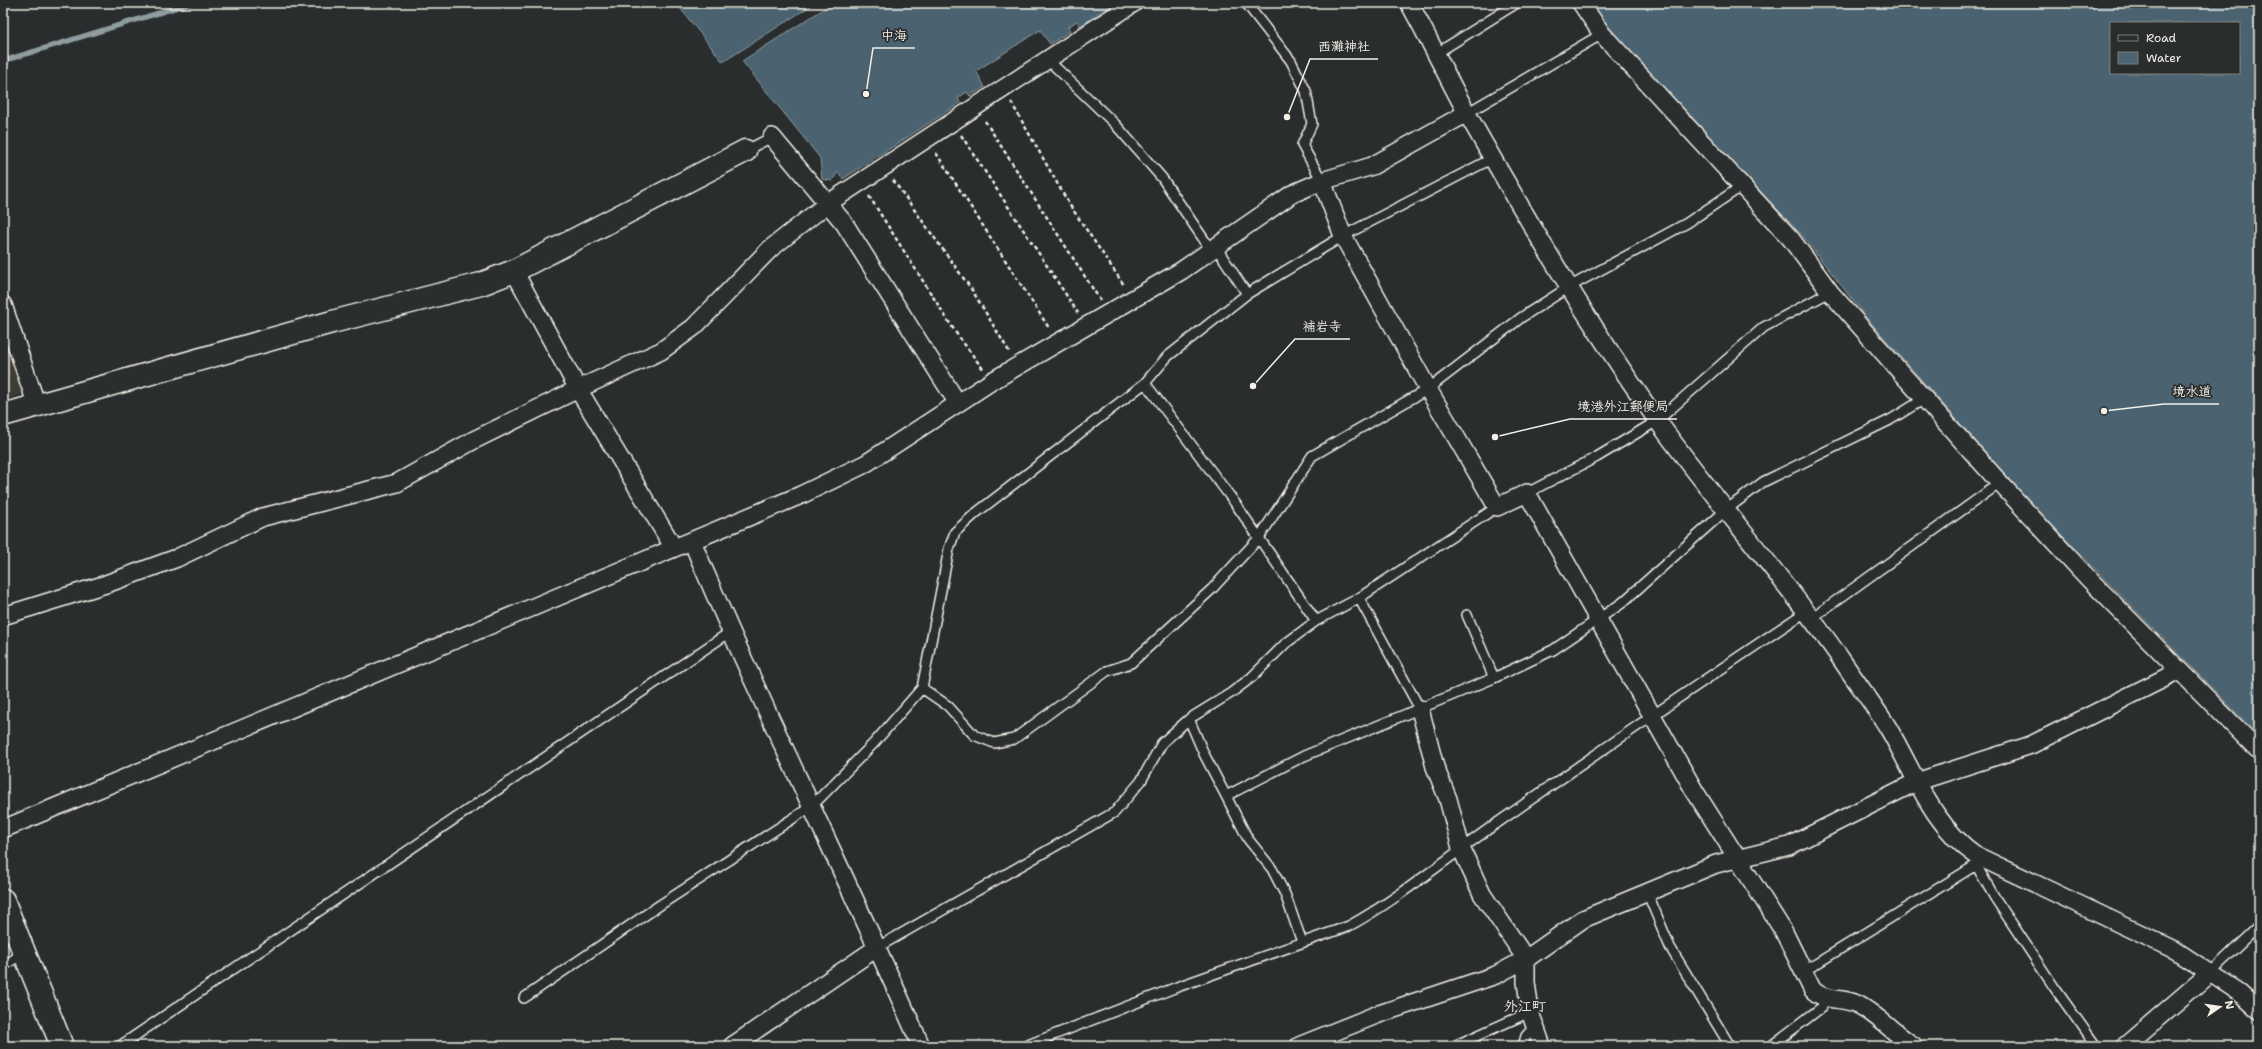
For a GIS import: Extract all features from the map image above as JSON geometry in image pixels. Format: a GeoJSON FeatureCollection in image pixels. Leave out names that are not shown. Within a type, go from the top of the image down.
{"type":"FeatureCollection","features":[{"type":"Feature","properties":{"kind":"street"},"geometry":{"type":"LineString","coordinates":[[3,616],[106,584],[177,558],[263,517],[397,483],[474,440],[578,389],[661,351],[694,327],[770,249],[827,204],[926,138],[1004,90],[1134,3]]}},
{"type":"Feature","properties":{"kind":"street"},"geometry":{"type":"LineString","coordinates":[[1409,3],[1437,53],[1467,113],[1548,254],[1569,287],[1657,420],[1809,614],[1887,726],[1916,782],[1940,820],[1976,861],[2174,950],[2239,992],[2259,1010]]}},
{"type":"Feature","properties":{"kind":"street"},"geometry":{"type":"LineString","coordinates":[[1581,3],[1602,34],[1791,239],[1830,292],[2000,483],[2087,577],[2259,751]]}},
{"type":"Feature","properties":{"kind":"street"},"geometry":{"type":"LineString","coordinates":[[3,829],[801,495],[865,464],[957,402],[1181,270],[1292,194],[1322,181],[1372,166],[1467,113]]}},
{"type":"Feature","properties":{"kind":"street"},"geometry":{"type":"LineString","coordinates":[[772,137],[844,223],[957,402]]}},
{"type":"Feature","properties":{"kind":"street"},"geometry":{"type":"LineString","coordinates":[[3,415],[332,322],[481,284],[514,271],[745,151]]}},
{"type":"Feature","properties":{"kind":"street"},"geometry":{"type":"LineString","coordinates":[[1322,181],[1343,236],[1428,389],[1497,507],[1527,493],[1652,715],[1736,859],[1784,932],[1812,989],[1817,995],[1824,998],[1847,1000],[1857,1004],[1897,1036],[1914,1046]]}},
{"type":"Feature","properties":{"kind":"street"},"geometry":{"type":"LineString","coordinates":[[514,271],[578,389],[674,548]]}},
{"type":"Feature","properties":{"kind":"street"},"geometry":{"type":"LineString","coordinates":[[3,305],[37,406]]}},
{"type":"Feature","properties":{"kind":"street"},"geometry":{"type":"LineString","coordinates":[[692,541],[730,632],[878,947],[921,1046]]}},
{"type":"Feature","properties":{"kind":"street"},"geometry":{"type":"LineString","coordinates":[[1299,1046],[1376,1015],[1496,975],[1526,959],[1583,919],[1716,864],[1789,846],[1916,782],[2031,745],[2179,671]]}},
{"type":"Feature","properties":{"kind":"street"},"geometry":{"type":"LineString","coordinates":[[1420,709],[1435,767],[1448,799],[1461,848],[1482,894],[1526,959],[1526,982],[1532,1020],[1542,1046]]}},
{"type":"Feature","properties":{"kind":"street"},"geometry":{"type":"LineString","coordinates":[[3,900],[62,1046]]}},
{"type":"Feature","properties":{"kind":"street"},"geometry":{"type":"LineString","coordinates":[[732,1046],[878,947]]}},
{"type":"Feature","properties":{"kind":"street"},"geometry":{"type":"LineString","coordinates":[[2125,1046],[2210,973]]}},
{"type":"Feature","properties":{"kind":"lane"},"geometry":{"type":"LineString","coordinates":[[1246,3],[1291,61],[1306,91],[1312,124],[1302,145],[1322,181]]}},
{"type":"Feature","properties":{"kind":"lane"},"geometry":{"type":"LineString","coordinates":[[1437,53],[1517,3]]}},
{"type":"Feature","properties":{"kind":"lane"},"geometry":{"type":"LineString","coordinates":[[1467,113],[1602,34]]}},
{"type":"Feature","properties":{"kind":"lane"},"geometry":{"type":"LineString","coordinates":[[1048,60],[1115,124],[1162,178],[1247,294]]}},
{"type":"Feature","properties":{"kind":"lane"},"geometry":{"type":"LineString","coordinates":[[745,151],[772,137]]}},
{"type":"Feature","properties":{"kind":"lane"},"geometry":{"type":"LineString","coordinates":[[524,998],[660,905],[812,806],[874,743],[922,688],[949,548],[955,532],[976,513],[1145,383],[1167,357],[1247,294],[1343,236],[1493,158]]}},
{"type":"Feature","properties":{"kind":"lane"},"geometry":{"type":"LineString","coordinates":[[922,688],[948,706],[974,735],[994,743],[1014,739],[1108,670],[1131,663],[1212,589],[1259,538],[1312,456],[1428,389],[1522,317],[1569,287],[1687,223],[1742,186]]}},
{"type":"Feature","properties":{"kind":"lane"},"geometry":{"type":"LineString","coordinates":[[1527,493],[1596,457],[1657,420],[1764,327],[1830,292]]}},
{"type":"Feature","properties":{"kind":"lane"},"geometry":{"type":"LineString","coordinates":[[1145,383],[1259,538],[1316,621]]}},
{"type":"Feature","properties":{"kind":"lane"},"geometry":{"type":"LineString","coordinates":[[1226,796],[1304,756],[1494,678],[1553,650],[1622,603],[1726,510],[1763,482],[1890,420],[1924,399]]}},
{"type":"Feature","properties":{"kind":"lane"},"geometry":{"type":"LineString","coordinates":[[1025,1046],[1177,987],[1349,926],[1372,914],[1394,900],[1461,848],[1652,715],[1809,614],[2000,483]]}},
{"type":"Feature","properties":{"kind":"lane"},"geometry":{"type":"LineString","coordinates":[[878,947],[1115,812],[1141,781],[1162,743],[1189,719],[1242,685],[1285,644],[1316,621],[1359,598],[1497,507]]}},
{"type":"Feature","properties":{"kind":"lane"},"geometry":{"type":"LineString","coordinates":[[1359,598],[1420,709]]}},
{"type":"Feature","properties":{"kind":"lane"},"geometry":{"type":"LineString","coordinates":[[1467,614],[1494,678]]}},
{"type":"Feature","properties":{"kind":"lane"},"geometry":{"type":"LineString","coordinates":[[120,1046],[730,632]]}},
{"type":"Feature","properties":{"kind":"lane"},"geometry":{"type":"LineString","coordinates":[[1189,719],[1204,754],[1248,839],[1272,869],[1285,894],[1302,942]]}},
{"type":"Feature","properties":{"kind":"lane"},"geometry":{"type":"LineString","coordinates":[[1803,972],[1976,861],[2054,987],[2096,1046]]}},
{"type":"Feature","properties":{"kind":"lane"},"geometry":{"type":"LineString","coordinates":[[1647,892],[1670,947],[1730,1046]]}},
{"type":"Feature","properties":{"kind":"lane"},"geometry":{"type":"LineString","coordinates":[[2210,973],[2259,926]]}},
{"type":"Feature","properties":{"kind":"lane"},"geometry":{"type":"LineString","coordinates":[[3,966],[24,952]]}},
{"type":"Feature","properties":{"kind":"lane"},"geometry":{"type":"LineString","coordinates":[[1771,1046],[1822,1008],[1824,998]]}},
{"type":"Feature","properties":{"kind":"lane"},"geometry":{"type":"LineString","coordinates":[[1454,1046],[1532,1020]]}},
{"type":"Feature","properties":{"kind":"lane"},"geometry":{"type":"LineString","coordinates":[[1523,1046],[1532,1020]]}},
{"type":"Feature","properties":{"kind":"path"},"geometry":{"type":"LineString","coordinates":[[1004,90],[1069,204],[1133,298]]}},
{"type":"Feature","properties":{"kind":"path"},"geometry":{"type":"LineString","coordinates":[[976,107],[1107,313]]}},
{"type":"Feature","properties":{"kind":"path"},"geometry":{"type":"LineString","coordinates":[[952,122],[1086,325]]}},
{"type":"Feature","properties":{"kind":"path"},"geometry":{"type":"LineString","coordinates":[[926,138],[1058,342]]}},
{"type":"Feature","properties":{"kind":"path"},"geometry":{"type":"LineString","coordinates":[[883,166],[972,290],[1018,365]]}},
{"type":"Feature","properties":{"kind":"path"},"geometry":{"type":"LineString","coordinates":[[859,183],[898,240],[956,333],[992,381]]}},
{"type":"Feature","properties":{"kind":"shaded area"},"geometry":{"type":"Polygon","coordinates":[[[3,323],[24,387],[19,395],[3,400],[3,323]]]}},
{"type":"Feature","properties":{"kind":"water"},"geometry":{"type":"Polygon","coordinates":[[[676,3],[815,3],[723,62],[676,3]]]}},
{"type":"Feature","properties":{"kind":"water"},"geometry":{"type":"Polygon","coordinates":[[[833,3],[1114,3],[1080,26],[1077,21],[1068,27],[1070,31],[1050,44],[1040,30],[976,71],[985,87],[970,96],[967,92],[958,98],[960,103],[843,179],[838,172],[832,181],[822,179],[820,158],[742,61],[833,3]]]}},
{"type":"Feature","properties":{"kind":"water"},"geometry":{"type":"Polygon","coordinates":[[[1592,3],[2259,3],[2259,736],[2034,507],[1865,316],[1801,234],[1653,80],[1609,28],[1592,3]]]}},
{"type":"Feature","properties":{"kind":"pier"},"geometry":{"type":"Polygon","coordinates":[[[817,3],[724,63],[723,63],[817,3]]]}},
{"type":"Feature","properties":{"kind":"pier"},"geometry":{"type":"Polygon","coordinates":[[[831,3],[740,61],[741,60],[831,3]]]}},
{"type":"Feature","properties":{"kind":"waterway"},"geometry":{"type":"LineString","coordinates":[[3,61],[191,3]]}},
{"type":"Feature","properties":{"kind":"place","name":"中海"},"geometry":{"type":"Point","coordinates":[866,94]}},
{"type":"Feature","properties":{"kind":"place","name":"西灘神社"},"geometry":{"type":"Point","coordinates":[1287,117]}},
{"type":"Feature","properties":{"kind":"place","name":"補岩寺"},"geometry":{"type":"Point","coordinates":[1253,386]}},
{"type":"Feature","properties":{"kind":"place","name":"境水道"},"geometry":{"type":"Point","coordinates":[2104,411]}},
{"type":"Feature","properties":{"kind":"place","name":"境港外江郵便局"},"geometry":{"type":"Point","coordinates":[1495,437]}},
{"type":"Feature","properties":{"kind":"district","name":"外江町"},"geometry":{"type":"Point","coordinates":[1525,1006]}}]}
